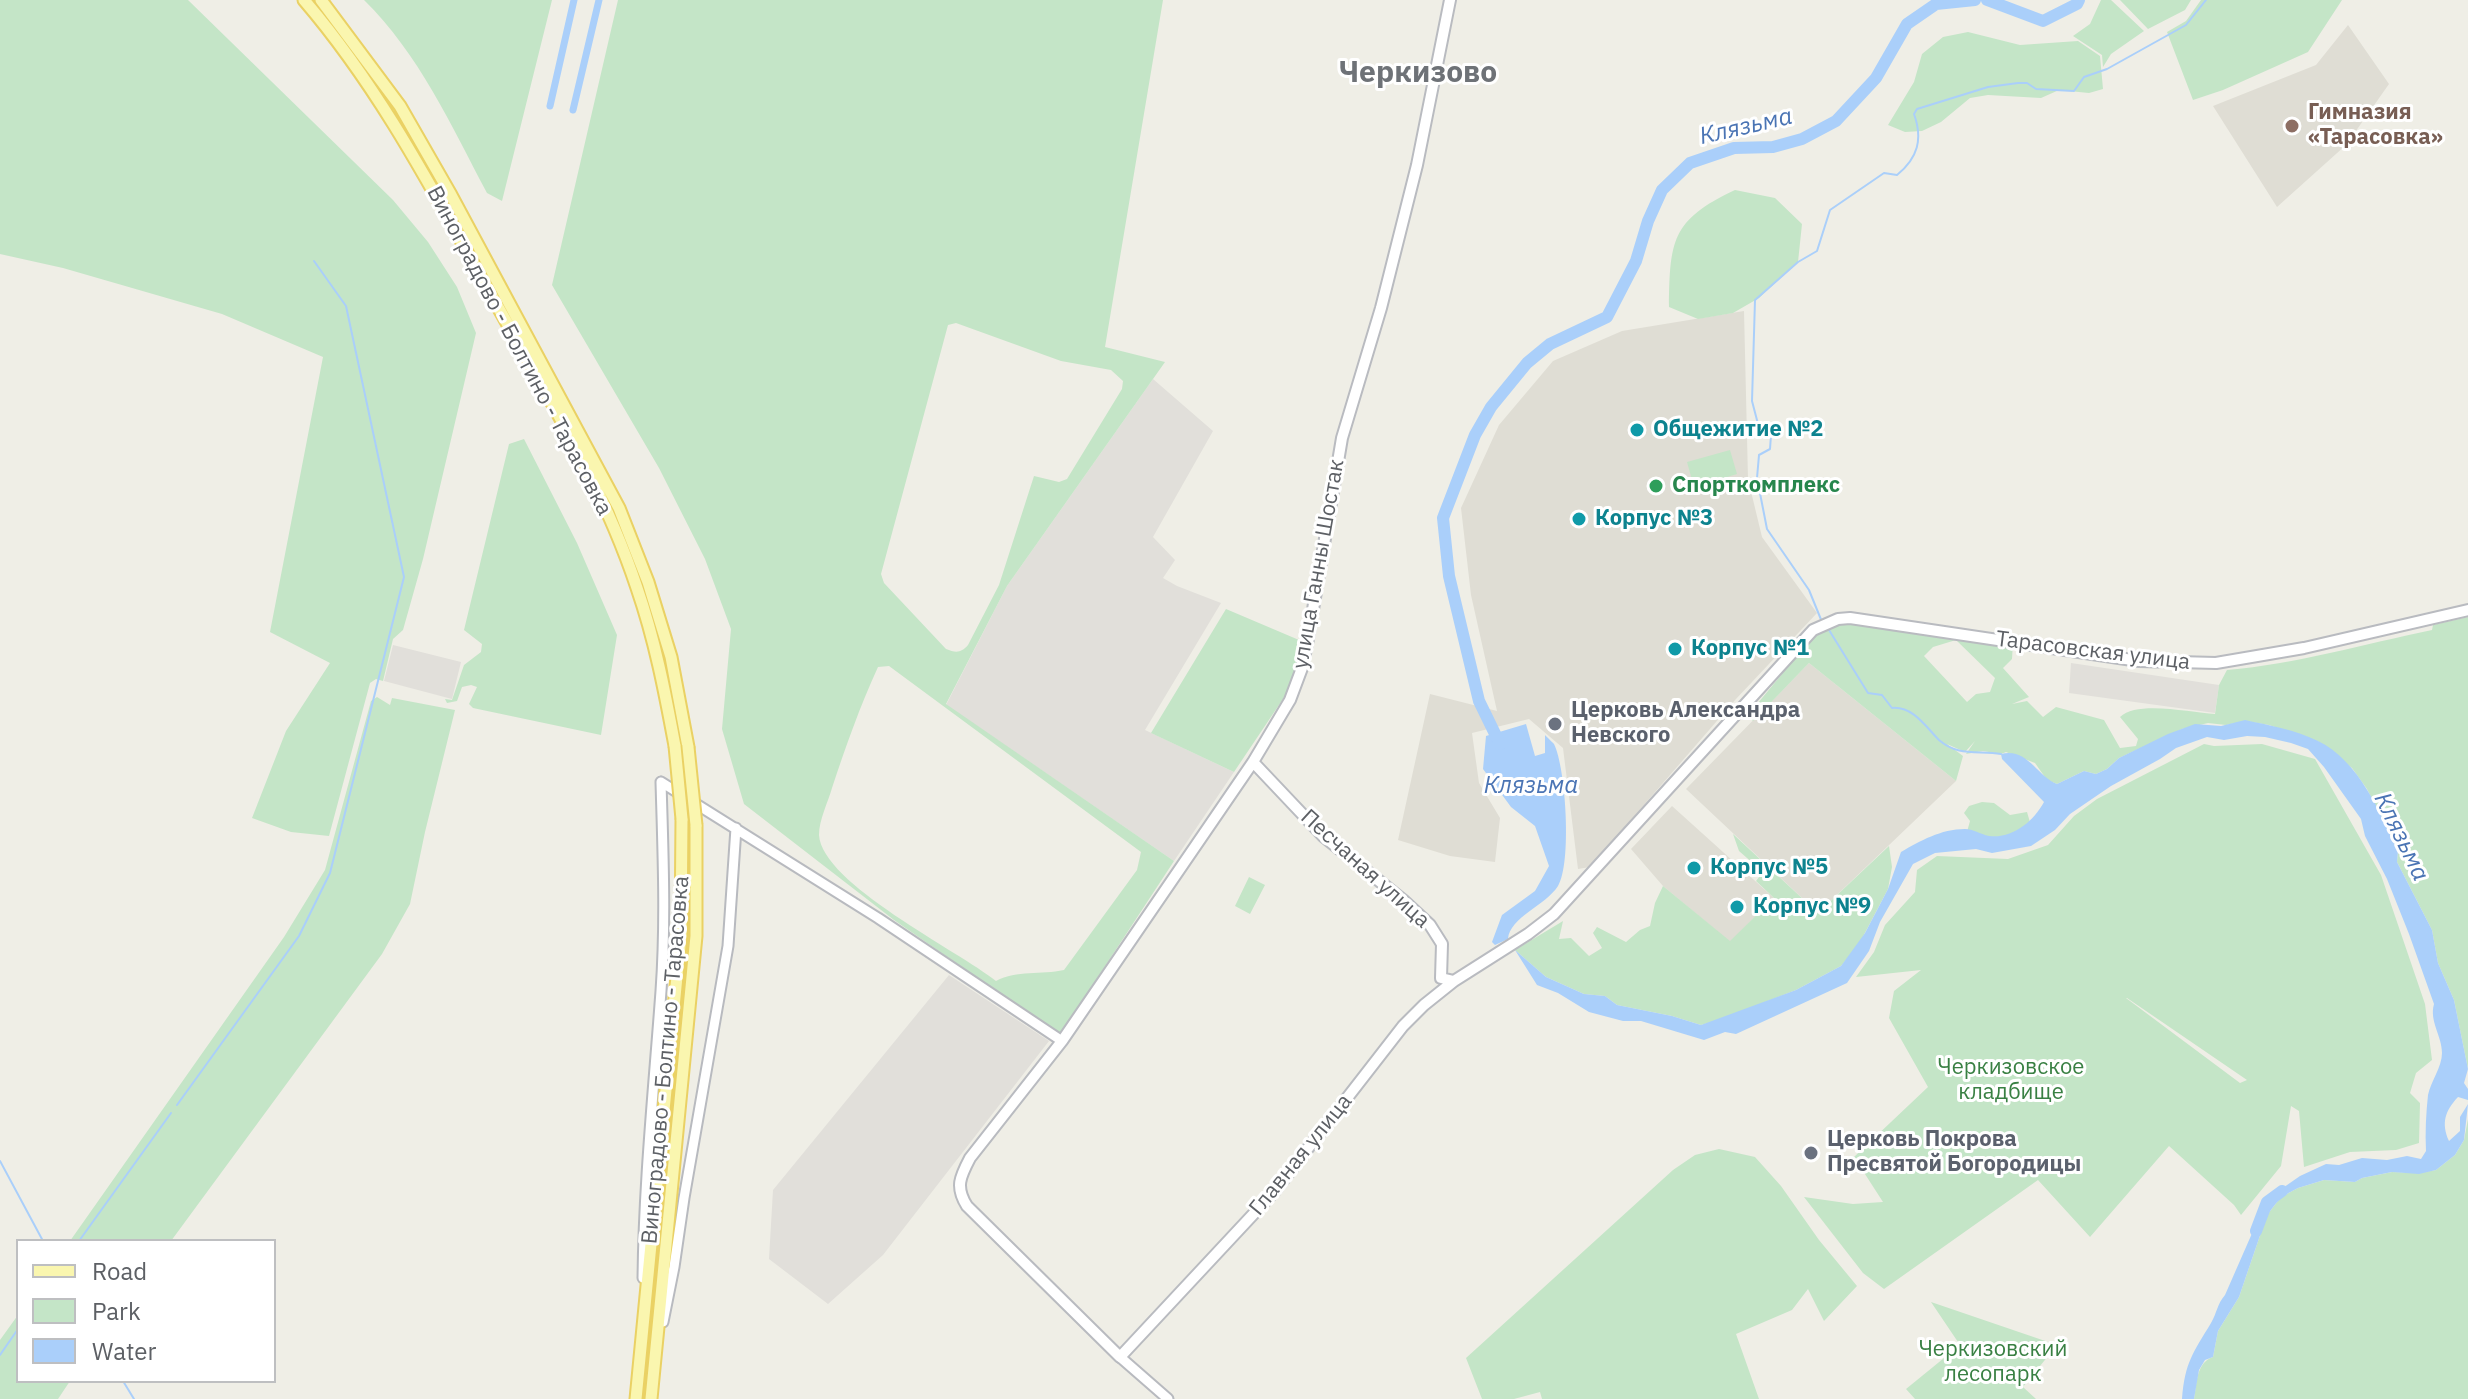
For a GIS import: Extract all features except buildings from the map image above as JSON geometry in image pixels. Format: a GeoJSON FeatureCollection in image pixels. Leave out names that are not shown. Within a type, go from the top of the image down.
{"type":"FeatureCollection","features":[{"type":"Feature","properties":{"kind":"main road","name":"Виноградово - Болтино - Тарасовка"},"geometry":{"type":"LineString","coordinates":[[304,0],[329,29],[389,113],[581,460],[608,514],[637,586],[659,659],[675,746],[682,819],[681,935],[636,1399]]}},
{"type":"Feature","properties":{"kind":"main road","name":"Виноградово - Болтино - Тарасовка"},"geometry":{"type":"LineString","coordinates":[[321,0],[400,106],[466,222],[619,508],[648,582],[671,657],[688,747],[696,825],[696,936],[651,1399]]}},
{"type":"Feature","properties":{"kind":"main road","name":"улица Ганны Шостак"},"geometry":{"type":"LineString","coordinates":[[1120,1357],[967,1206],[960,1195],[958,1180],[970,1158],[1062,1041],[1253,762],[1290,700],[1302,668],[1342,438],[1381,308],[1417,165],[1450,0]]}},
{"type":"Feature","properties":{"kind":"main road","name":"Тарасовская улица"},"geometry":{"type":"LineString","coordinates":[[1528,934],[1554,914],[1821,627],[1838,619],[1850,618],[2139,661],[2216,663],[2304,648],[2468,610]]}},
{"type":"Feature","properties":{"kind":"main road","name":"Песчаная улица"},"geometry":{"type":"LineString","coordinates":[[1253,762],[1323,836],[1430,925],[1442,944],[1441,978],[1454,981]]}},
{"type":"Feature","properties":{"kind":"main road","name":"Главная улица"},"geometry":{"type":"LineString","coordinates":[[1120,1357],[1274,1192],[1403,1026],[1454,981],[1528,934]]}},
{"type":"Feature","properties":{"kind":"street"},"geometry":{"type":"LineString","coordinates":[[643,1319],[647,1150],[661,989],[664,900],[661,782],[878,918],[1062,1041]]}},
{"type":"Feature","properties":{"kind":"street"},"geometry":{"type":"LineString","coordinates":[[656,1353],[674,1267],[726,961],[736,828]]}},
{"type":"Feature","properties":{"kind":"street"},"geometry":{"type":"LineString","coordinates":[[1120,1357],[1168,1399]]}},
{"type":"Feature","properties":{"kind":"shaded area","name":"Гимназия «Тарасовка»"},"geometry":{"type":"Polygon","coordinates":[[[2348,25],[2389,84],[2346,145],[2277,207],[2213,106],[2316,65],[2348,25]]]}},
{"type":"Feature","properties":{"kind":"shaded area"},"geometry":{"type":"Polygon","coordinates":[[[1744,311],[1748,479],[1762,537],[1817,613],[1736,699],[1590,867],[1578,869],[1563,748],[1529,719],[1472,733],[1479,783],[1500,818],[1495,862],[1450,856],[1398,840],[1430,694],[1497,711],[1471,595],[1461,508],[1499,425],[1553,361],[1622,331],[1744,311]]]}},
{"type":"Feature","properties":{"kind":"shaded area"},"geometry":{"type":"Polygon","coordinates":[[[1153,379],[1213,431],[1153,537],[1175,560],[1163,578],[1221,603],[1145,730],[1234,772],[1174,861],[946,705],[1007,586],[1153,379]]]}},
{"type":"Feature","properties":{"kind":"shaded area"},"geometry":{"type":"Polygon","coordinates":[[[393,645],[461,662],[452,699],[384,681],[393,645]]]}},
{"type":"Feature","properties":{"kind":"shaded area"},"geometry":{"type":"Polygon","coordinates":[[[1809,663],[1956,781],[1818,913],[1686,789],[1809,663]]]}},
{"type":"Feature","properties":{"kind":"shaded area"},"geometry":{"type":"Polygon","coordinates":[[[2071,663],[2219,685],[2215,713],[2069,693],[2071,663]]]}},
{"type":"Feature","properties":{"kind":"shaded area"},"geometry":{"type":"Polygon","coordinates":[[[1672,806],[1774,898],[1730,942],[1663,886],[1631,849],[1672,806]]]}},
{"type":"Feature","properties":{"kind":"shaded area"},"geometry":{"type":"Polygon","coordinates":[[[949,975],[1049,1041],[883,1255],[828,1304],[769,1259],[773,1190],[949,975]]]}},
{"type":"Feature","properties":{"kind":"green space"},"geometry":{"type":"Polygon","coordinates":[[[0,0],[188,0],[393,200],[428,242],[457,287],[476,333],[423,559],[403,630],[393,639],[383,681],[376,679],[370,683],[329,836],[291,832],[252,818],[286,731],[330,663],[270,632],[323,357],[222,314],[63,268],[0,254],[0,0]]]}},
{"type":"Feature","properties":{"kind":"green space"},"geometry":{"type":"Polygon","coordinates":[[[364,0],[552,0],[502,201],[487,193],[418,67],[364,0]]]}},
{"type":"Feature","properties":{"kind":"green space"},"geometry":{"type":"Polygon","coordinates":[[[618,0],[1163,0],[1105,347],[1165,362],[1007,586],[946,704],[1174,861],[1060,1035],[894,920],[744,804],[722,729],[731,629],[705,559],[659,468],[552,285],[618,0]],[[956,323],[948,325],[881,574],[884,583],[946,649],[956,652],[968,645],[999,585],[1034,476],[1059,482],[1067,479],[1122,389],[1123,381],[1111,370],[1061,361],[956,323]],[[889,666],[878,667],[865,696],[824,811],[819,835],[826,854],[867,895],[996,981],[1012,975],[1064,970],[1137,870],[1141,852],[889,666]]]}},
{"type":"Feature","properties":{"kind":"green space"},"geometry":{"type":"Polygon","coordinates":[[[2101,0],[2111,0],[2144,31],[2111,54],[2103,67],[2102,55],[2073,36],[2090,24],[2101,0]]]}},
{"type":"Feature","properties":{"kind":"green space"},"geometry":{"type":"Polygon","coordinates":[[[2120,0],[2191,0],[2185,10],[2148,29],[2120,0]]]}},
{"type":"Feature","properties":{"kind":"green space"},"geometry":{"type":"Polygon","coordinates":[[[2201,0],[2342,0],[2308,52],[2193,100],[2167,32],[2186,21],[2201,0]]]}},
{"type":"Feature","properties":{"kind":"green space"},"geometry":{"type":"Polygon","coordinates":[[[1968,32],[2020,45],[2078,41],[2100,56],[2103,89],[2089,93],[2059,90],[2041,98],[1988,95],[1970,98],[1941,122],[1922,131],[1905,132],[1888,125],[1914,82],[1922,54],[1943,37],[1968,32]]]}},
{"type":"Feature","properties":{"kind":"green space"},"geometry":{"type":"Polygon","coordinates":[[[1735,190],[1775,198],[1802,224],[1798,262],[1759,298],[1733,313],[1698,319],[1669,307],[1673,249],[1678,235],[1698,212],[1735,190]]]}},
{"type":"Feature","properties":{"kind":"green space"},"geometry":{"type":"Polygon","coordinates":[[[524,439],[577,543],[617,635],[601,735],[473,708],[469,704],[477,687],[471,685],[462,687],[457,701],[447,703],[445,699],[452,700],[464,665],[481,652],[482,644],[464,630],[509,444],[524,439]]]}},
{"type":"Feature","properties":{"kind":"green space"},"geometry":{"type":"Polygon","coordinates":[[[1730,450],[1737,474],[1694,487],[1687,462],[1730,450]]]}},
{"type":"Feature","properties":{"kind":"green space"},"geometry":{"type":"Polygon","coordinates":[[[1226,609],[1299,640],[1296,666],[1287,693],[1234,772],[1151,733],[1226,609]]]}},
{"type":"Feature","properties":{"kind":"green space"},"geometry":{"type":"Polygon","coordinates":[[[2468,617],[2468,1069],[2454,1000],[2438,963],[2432,930],[2397,862],[2398,851],[2367,789],[2352,768],[2319,742],[2269,725],[2245,721],[2226,725],[2208,723],[2182,729],[2119,758],[2096,774],[2084,771],[2057,784],[2047,780],[2035,763],[2006,752],[1966,754],[1975,741],[1965,752],[1947,744],[1963,756],[1956,781],[1809,663],[1753,721],[1748,715],[1813,630],[1838,619],[2013,642],[2012,659],[2003,668],[2029,697],[2012,704],[2027,701],[2043,717],[2056,707],[2104,720],[2120,748],[2136,746],[2138,739],[2120,717],[2128,712],[2152,708],[2215,714],[2219,685],[2227,670],[2330,653],[2432,630],[2433,625],[2468,617]],[[1956,640],[1933,647],[1924,656],[1967,702],[1976,694],[1990,692],[1995,678],[1956,640]]]}},
{"type":"Feature","properties":{"kind":"green space"},"geometry":{"type":"Polygon","coordinates":[[[377,697],[390,705],[392,698],[455,710],[410,904],[382,954],[172,1239],[71,1239],[284,937],[325,870],[371,701],[377,697]]]}},
{"type":"Feature","properties":{"kind":"green space","name":"Черкизовское кладбище"},"geometry":{"type":"Polygon","coordinates":[[[2204,744],[2262,744],[2315,759],[2381,875],[2425,1004],[2432,1060],[2416,1073],[2410,1093],[2420,1103],[2419,1143],[2396,1150],[2350,1152],[2304,1167],[2299,1111],[2291,1106],[2281,1166],[2241,1215],[2169,1146],[2090,1237],[2038,1180],[1884,1289],[1863,1273],[1804,1197],[1853,1204],[1883,1202],[1854,1157],[1928,1087],[1889,1018],[1894,991],[1921,970],[1856,977],[1874,952],[1885,925],[1915,892],[1917,870],[1937,856],[2008,859],[2048,845],[2074,816],[2097,799],[2204,744]],[[2126,998],[2240,1083],[2247,1080],[2126,998]]]}},
{"type":"Feature","properties":{"kind":"green space"},"geometry":{"type":"Polygon","coordinates":[[[1982,802],[1994,803],[2010,815],[2027,812],[2034,836],[1965,839],[1970,821],[1964,813],[1969,806],[1982,802]]]}},
{"type":"Feature","properties":{"kind":"green space"},"geometry":{"type":"Polygon","coordinates":[[[1733,834],[1818,913],[1889,846],[1892,867],[1888,889],[1857,948],[1841,966],[1796,990],[1701,1025],[1617,1005],[1605,996],[1584,994],[1546,977],[1515,950],[1563,921],[1559,939],[1571,938],[1589,956],[1602,948],[1593,933],[1597,927],[1626,942],[1650,926],[1663,886],[1730,941],[1774,898],[1756,881],[1763,872],[1739,851],[1733,834]]]}},
{"type":"Feature","properties":{"kind":"green space"},"geometry":{"type":"Polygon","coordinates":[[[1249,877],[1265,885],[1250,914],[1235,906],[1249,877]]]}},
{"type":"Feature","properties":{"kind":"green space"},"geometry":{"type":"Polygon","coordinates":[[[2468,1119],[2468,1399],[2194,1399],[2200,1369],[2213,1357],[2218,1331],[2239,1297],[2267,1215],[2281,1197],[2324,1180],[2355,1182],[2392,1172],[2436,1170],[2455,1155],[2464,1140],[2468,1119]]]}},
{"type":"Feature","properties":{"kind":"green space"},"geometry":{"type":"Polygon","coordinates":[[[1719,1149],[1755,1157],[1781,1186],[1819,1240],[1857,1286],[1824,1321],[1808,1289],[1792,1310],[1736,1334],[1759,1399],[1542,1399],[1540,1392],[1514,1399],[1482,1399],[1466,1358],[1673,1170],[1695,1155],[1719,1149]]]}},
{"type":"Feature","properties":{"kind":"green space","name":"Черкизовский лесопарк"},"geometry":{"type":"Polygon","coordinates":[[[1931,1302],[2057,1345],[2023,1387],[2036,1399],[1915,1399],[1906,1389],[1960,1345],[1931,1302]]]}},
{"type":"Feature","properties":{"kind":"green space"},"geometry":{"type":"Polygon","coordinates":[[[16,1318],[16,1383],[69,1383],[58,1399],[0,1399],[0,1340],[16,1318]]]}},
{"type":"Feature","properties":{"kind":"water"},"geometry":{"type":"Polygon","coordinates":[[[2245,720],[2318,741],[2345,761],[2367,789],[2398,851],[2397,862],[2432,930],[2438,963],[2454,1000],[2468,1069],[2464,1083],[2468,1089],[2468,1100],[2458,1097],[2447,1112],[2445,1128],[2449,1141],[2460,1131],[2460,1117],[2468,1104],[2464,1140],[2455,1155],[2436,1170],[2419,1174],[2392,1172],[2355,1182],[2324,1180],[2281,1197],[2267,1215],[2239,1297],[2218,1331],[2213,1357],[2205,1360],[2199,1370],[2194,1399],[2182,1399],[2191,1358],[2225,1295],[2264,1206],[2277,1192],[2300,1176],[2326,1164],[2339,1165],[2362,1158],[2387,1160],[2407,1156],[2421,1159],[2426,1151],[2428,1095],[2442,1053],[2433,1016],[2434,1004],[2387,879],[2365,836],[2361,819],[2308,749],[2265,737],[2224,740],[2207,737],[2176,748],[2111,786],[2031,846],[1992,853],[1976,849],[1935,853],[1913,864],[1880,922],[1869,951],[1847,983],[1736,1034],[1725,1032],[1704,1040],[1641,1021],[1623,1021],[1589,1012],[1558,993],[1537,985],[1515,950],[1546,977],[1584,994],[1605,996],[1617,1005],[1701,1025],[1796,990],[1841,966],[1865,933],[1888,889],[1901,852],[1939,833],[1968,829],[1998,836],[2014,832],[2028,822],[2044,802],[2002,759],[2001,754],[2010,753],[2025,758],[2057,784],[2084,771],[2096,774],[2119,758],[2195,724],[2221,726],[2245,720]]]}},
{"type":"Feature","properties":{"kind":"water","name":"Клязьма"},"geometry":{"type":"Polygon","coordinates":[[[1526,724],[1535,756],[1545,753],[1545,735],[1554,744],[1558,756],[1566,816],[1565,858],[1558,886],[1515,924],[1508,939],[1495,945],[1492,942],[1502,915],[1535,891],[1549,866],[1535,826],[1511,807],[1483,769],[1486,736],[1526,724]]]}},
{"type":"Feature","properties":{"kind":"waterway"},"geometry":{"type":"LineString","coordinates":[[550,106],[574,0]]}},
{"type":"Feature","properties":{"kind":"waterway"},"geometry":{"type":"LineString","coordinates":[[573,110],[599,0]]}},
{"type":"Feature","properties":{"kind":"waterway","name":"Клязьма"},"geometry":{"type":"LineString","coordinates":[[1500,744],[1479,701],[1449,576],[1443,518],[1475,435],[1491,407],[1527,363],[1550,344],[1607,317],[1636,261],[1648,221],[1662,190],[1690,163],[1734,148],[1773,147],[1802,139],[1836,121],[1876,78],[1907,24],[1936,4],[1975,0]]}},
{"type":"Feature","properties":{"kind":"waterway","name":"Клязьма"},"geometry":{"type":"LineString","coordinates":[[1987,0],[2043,21],[2077,4],[2079,0]]}},
{"type":"Feature","properties":{"kind":"waterway"},"geometry":{"type":"LineString","coordinates":[[1822,622],[1809,590],[1767,529],[1757,478],[1759,455],[1770,449],[1771,435],[1769,427],[1758,424],[1752,401],[1755,300],[1798,262],[1817,251],[1830,210],[1884,173],[1897,175],[1910,162],[1917,148],[1918,132],[1914,114],[1917,109],[1988,87],[2018,83],[2027,83],[2036,89],[2074,91],[2084,77],[2107,69],[2186,25],[2206,0]]}},
{"type":"Feature","properties":{"kind":"waterway"},"geometry":{"type":"LineString","coordinates":[[177,1105],[299,936],[330,873],[404,577],[346,306],[314,261]]}},
{"type":"Feature","properties":{"kind":"waterway"},"geometry":{"type":"LineString","coordinates":[[1829,630],[1868,693],[1882,695],[1892,708],[1913,714],[1939,740],[1954,749],[2001,754]]}},
{"type":"Feature","properties":{"kind":"waterway"},"geometry":{"type":"LineString","coordinates":[[80,1239],[171,1113]]}},
{"type":"Feature","properties":{"kind":"waterway"},"geometry":{"type":"LineString","coordinates":[[0,1161],[42,1239]]}},
{"type":"Feature","properties":{"kind":"waterway","name":"Клязьма"},"geometry":{"type":"LineString","coordinates":[[2256,1231],[2267,1202],[2282,1191]]}},
{"type":"Feature","properties":{"kind":"waterway"},"geometry":{"type":"LineString","coordinates":[[0,1355],[16,1332]]}},
{"type":"Feature","properties":{"kind":"waterway"},"geometry":{"type":"LineString","coordinates":[[124,1383],[134,1399]]}},
{"type":"Feature","properties":{"kind":"place","name":"Гимназия «Тарасовка»"},"geometry":{"type":"Point","coordinates":[2292,126]}},
{"type":"Feature","properties":{"kind":"place","name":"Общежитие №2"},"geometry":{"type":"Point","coordinates":[1637,430]}},
{"type":"Feature","properties":{"kind":"place","name":"Спорткомплекс"},"geometry":{"type":"Point","coordinates":[1656,486]}},
{"type":"Feature","properties":{"kind":"place","name":"Корпус №3"},"geometry":{"type":"Point","coordinates":[1579,519]}},
{"type":"Feature","properties":{"kind":"place","name":"Корпус №1"},"geometry":{"type":"Point","coordinates":[1675,649]}},
{"type":"Feature","properties":{"kind":"place","name":"Церковь Александра Невского"},"geometry":{"type":"Point","coordinates":[1555,724]}},
{"type":"Feature","properties":{"kind":"place","name":"Корпус №5"},"geometry":{"type":"Point","coordinates":[1694,868]}},
{"type":"Feature","properties":{"kind":"place","name":"Корпус №9"},"geometry":{"type":"Point","coordinates":[1737,907]}},
{"type":"Feature","properties":{"kind":"place","name":"Церковь Покрова Пресвятой Богородицы"},"geometry":{"type":"Point","coordinates":[1811,1153]}},
{"type":"Feature","properties":{"kind":"district","name":"Черкизово"},"geometry":{"type":"Point","coordinates":[1418,73]}}]}
